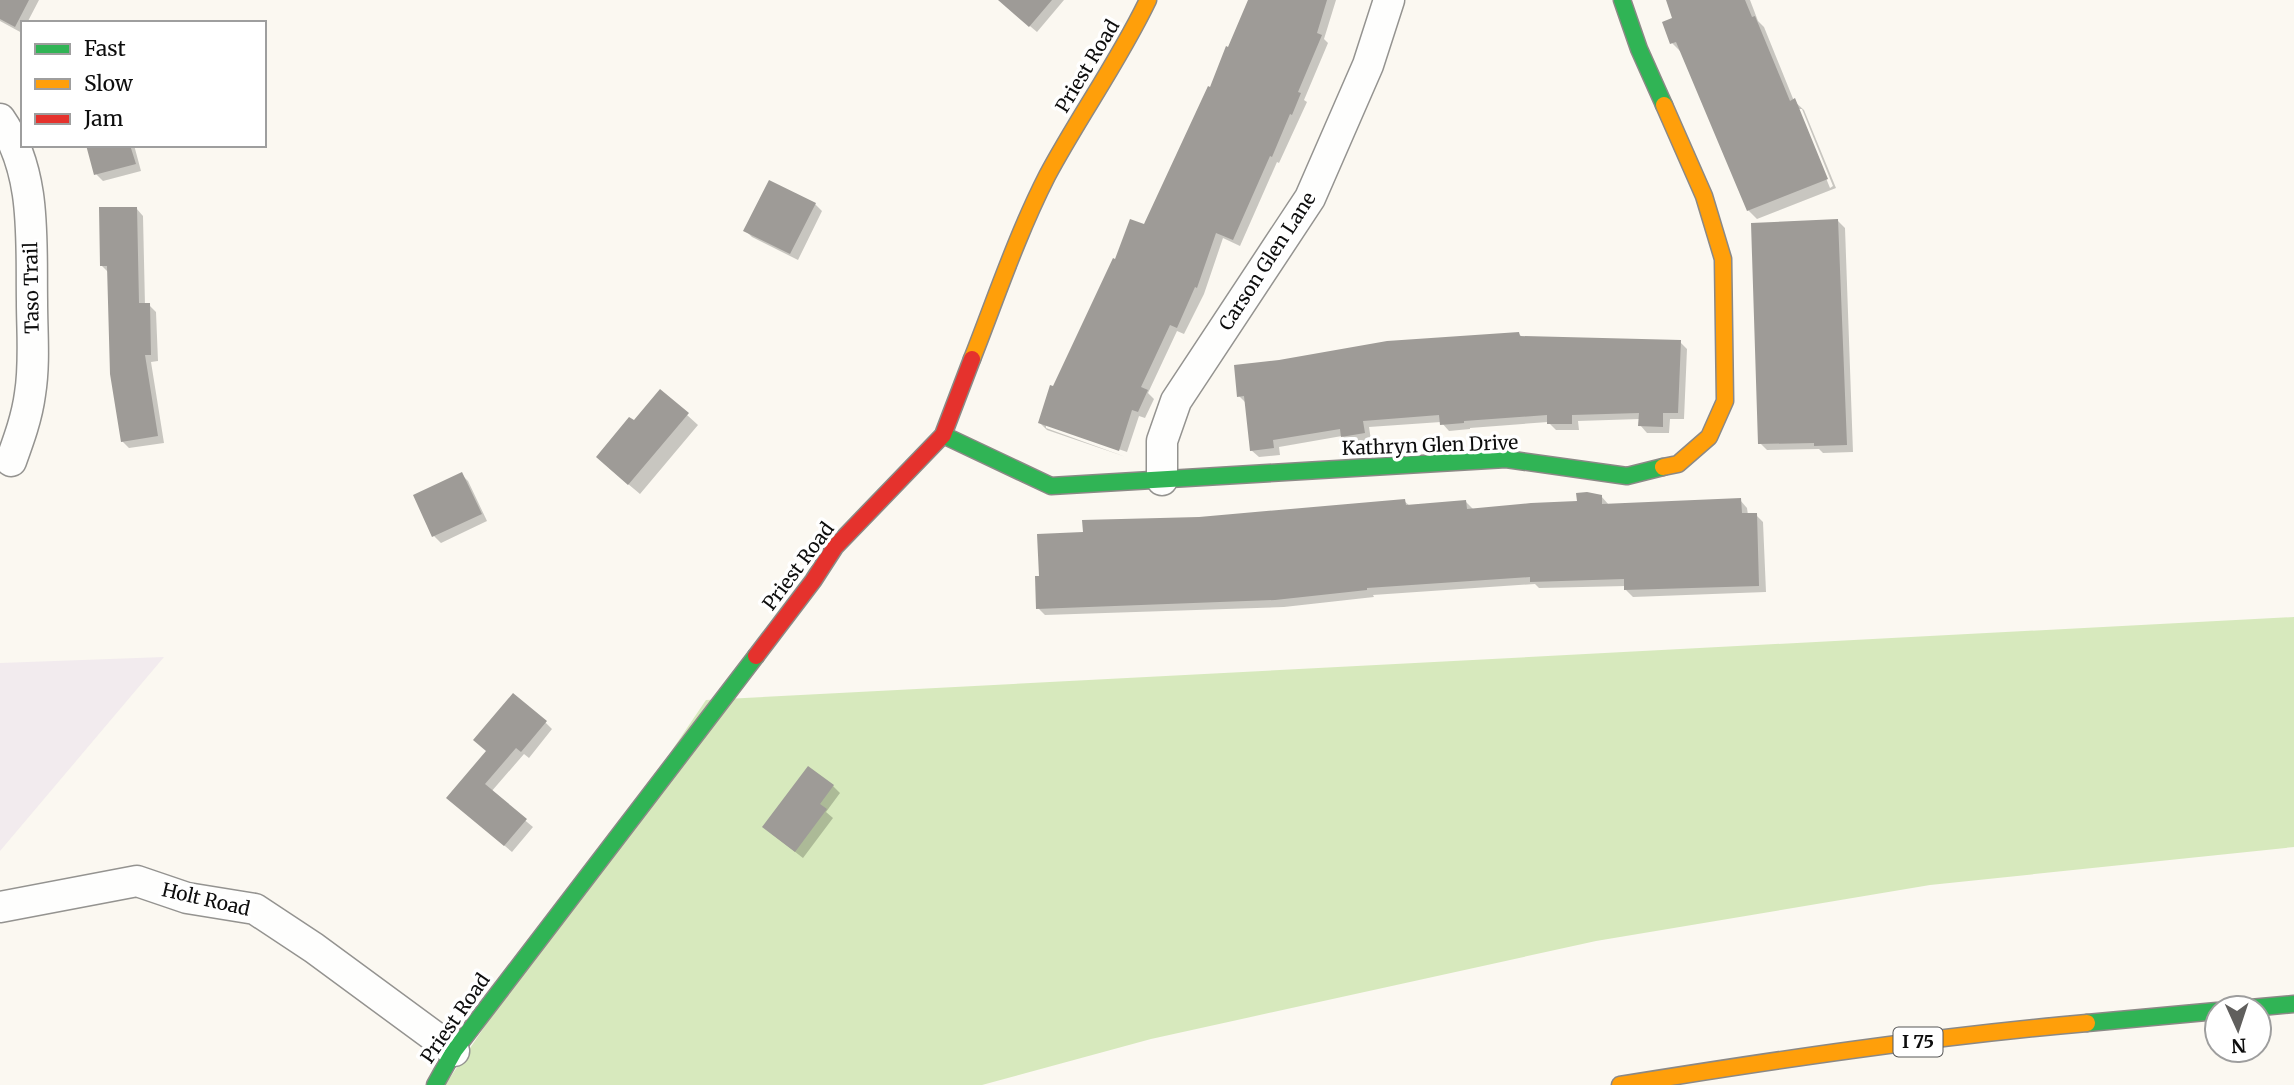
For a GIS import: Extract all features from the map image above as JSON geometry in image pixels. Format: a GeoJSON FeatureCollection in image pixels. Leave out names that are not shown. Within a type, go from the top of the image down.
{"type":"FeatureCollection","features":[{"type":"Feature","properties":{"kind":"main road","name":"Priest Road"},"geometry":{"type":"LineString","coordinates":[[435,1085],[454,1051],[813,581],[835,547],[943,435],[1014,251],[1047,177],[1105,76],[1131,37],[1148,0]]}},
{"type":"Feature","properties":{"kind":"main road","name":"Kathryn Glen Drive"},"geometry":{"type":"LineString","coordinates":[[943,435],[1051,486],[1506,459],[1627,476],[1678,464],[1709,438],[1725,401],[1723,259],[1704,195],[1639,49],[1622,0]]}},
{"type":"Feature","properties":{"kind":"main road"},"geometry":{"type":"LineString","coordinates":[[2273,1006],[2294,1005]]}},
{"type":"Feature","properties":{"kind":"main road","name":"I 75"},"geometry":{"type":"LineString","coordinates":[[1620,1085],[1768,1061],[2010,1030],[2203,1012]]}},
{"type":"Feature","properties":{"kind":"street","name":"Carson Glen Lane"},"geometry":{"type":"LineString","coordinates":[[1162,480],[1161,441],[1176,401],[1310,198],[1368,65],[1390,0]]}},
{"type":"Feature","properties":{"kind":"street","name":"Taso Trail"},"geometry":{"type":"LineString","coordinates":[[0,118],[21,157],[31,220],[30,394],[11,461]]}},
{"type":"Feature","properties":{"kind":"street","name":"Holt Road"},"geometry":{"type":"LineString","coordinates":[[0,907],[137,881],[187,898],[255,909],[314,948],[454,1051]]}},
{"type":"Feature","properties":{"kind":"shaded area"},"geometry":{"type":"Polygon","coordinates":[[[164,657],[0,851],[0,663],[164,657]]]}},
{"type":"Feature","properties":{"kind":"green space"},"geometry":{"type":"Polygon","coordinates":[[[2294,617],[2294,847],[1930,885],[1596,941],[1151,1039],[982,1085],[445,1085],[706,700],[2294,617]]]}},
{"type":"Feature","properties":{"kind":"building"},"geometry":{"type":"Polygon","coordinates":[[[0,0],[29,0],[15,27],[0,19],[0,0]]]}},
{"type":"Feature","properties":{"kind":"building"},"geometry":{"type":"Polygon","coordinates":[[[998,0],[1052,0],[1029,27],[998,0]]]}},
{"type":"Feature","properties":{"kind":"building"},"geometry":{"type":"Polygon","coordinates":[[[1248,0],[1327,0],[1317,33],[1322,35],[1298,92],[1301,93],[1233,240],[1216,233],[1197,288],[1195,287],[1177,328],[1170,325],[1141,387],[1148,390],[1138,412],[1132,410],[1119,451],[1038,423],[1050,385],[1053,386],[1113,258],[1115,259],[1130,219],[1144,224],[1208,86],[1210,87],[1248,0]]]}},
{"type":"Feature","properties":{"kind":"building"},"geometry":{"type":"Polygon","coordinates":[[[1666,0],[1745,0],[1752,17],[1755,16],[1790,101],[1795,98],[1828,179],[1747,211],[1676,42],[1670,44],[1662,22],[1672,18],[1666,0]]]}},
{"type":"Feature","properties":{"kind":"building"},"geometry":{"type":"Polygon","coordinates":[[[87,147],[131,147],[136,164],[94,175],[87,147]]]}},
{"type":"Feature","properties":{"kind":"building"},"geometry":{"type":"Polygon","coordinates":[[[769,180],[816,203],[790,254],[743,231],[769,180]]]}},
{"type":"Feature","properties":{"kind":"building"},"geometry":{"type":"Polygon","coordinates":[[[99,207],[137,207],[139,303],[150,303],[151,355],[145,355],[158,436],[121,442],[110,374],[107,266],[100,266],[99,207]]]}},
{"type":"Feature","properties":{"kind":"building"},"geometry":{"type":"Polygon","coordinates":[[[1838,219],[1847,445],[1758,444],[1751,223],[1838,219]]]}},
{"type":"Feature","properties":{"kind":"building"},"geometry":{"type":"Polygon","coordinates":[[[1519,332],[1520,336],[1681,340],[1678,413],[1663,413],[1663,427],[1638,426],[1639,413],[1572,415],[1572,424],[1547,424],[1547,415],[1440,425],[1439,415],[1363,421],[1365,433],[1341,437],[1340,429],[1273,440],[1274,448],[1250,451],[1244,396],[1237,397],[1234,365],[1387,341],[1519,332]]]}},
{"type":"Feature","properties":{"kind":"building"},"geometry":{"type":"Polygon","coordinates":[[[660,389],[689,413],[628,485],[596,457],[629,417],[634,420],[660,389]]]}},
{"type":"Feature","properties":{"kind":"building"},"geometry":{"type":"Polygon","coordinates":[[[462,472],[482,514],[432,537],[413,495],[462,472]]]}},
{"type":"Feature","properties":{"kind":"building"},"geometry":{"type":"Polygon","coordinates":[[[1576,493],[1602,495],[1602,504],[1741,498],[1742,513],[1757,513],[1759,586],[1624,590],[1624,579],[1530,582],[1530,577],[1367,588],[1275,600],[1036,609],[1035,576],[1039,576],[1037,534],[1083,532],[1082,520],[1199,517],[1405,499],[1406,505],[1466,500],[1467,509],[1577,501],[1576,493]]]}},
{"type":"Feature","properties":{"kind":"building"},"geometry":{"type":"Polygon","coordinates":[[[513,693],[547,721],[521,752],[516,748],[485,784],[527,819],[504,846],[446,798],[486,751],[473,740],[513,693]]]}},
{"type":"Feature","properties":{"kind":"building"},"geometry":{"type":"Polygon","coordinates":[[[808,766],[834,785],[820,804],[827,809],[795,852],[762,827],[808,766]]]}},
{"type":"Feature","properties":{"kind":"traffic: fast"},"geometry":{"type":"LineString","coordinates":[[1622,0],[1639,49],[1664,105]]}},
{"type":"Feature","properties":{"kind":"traffic: fast"},"geometry":{"type":"LineString","coordinates":[[943,435],[1051,486],[1506,459],[1627,476],[1663,467]]}},
{"type":"Feature","properties":{"kind":"traffic: fast"},"geometry":{"type":"LineString","coordinates":[[435,1085],[454,1051],[756,656]]}},
{"type":"Feature","properties":{"kind":"traffic: fast"},"geometry":{"type":"LineString","coordinates":[[2273,1006],[2294,1004]]}},
{"type":"Feature","properties":{"kind":"traffic: fast"},"geometry":{"type":"LineString","coordinates":[[2087,1023],[2203,1012]]}},
{"type":"Feature","properties":{"kind":"traffic: slow"},"geometry":{"type":"LineString","coordinates":[[972,359],[1036,198],[1148,0]]}},
{"type":"Feature","properties":{"kind":"traffic: slow"},"geometry":{"type":"LineString","coordinates":[[1663,467],[1678,464],[1709,437],[1725,401],[1723,259],[1704,196],[1664,105]]}},
{"type":"Feature","properties":{"kind":"traffic: slow"},"geometry":{"type":"LineString","coordinates":[[1620,1085],[1853,1050],[2087,1023]]}},
{"type":"Feature","properties":{"kind":"traffic: jam"},"geometry":{"type":"LineString","coordinates":[[756,656],[813,581],[835,547],[943,435],[972,359]]}}]}
